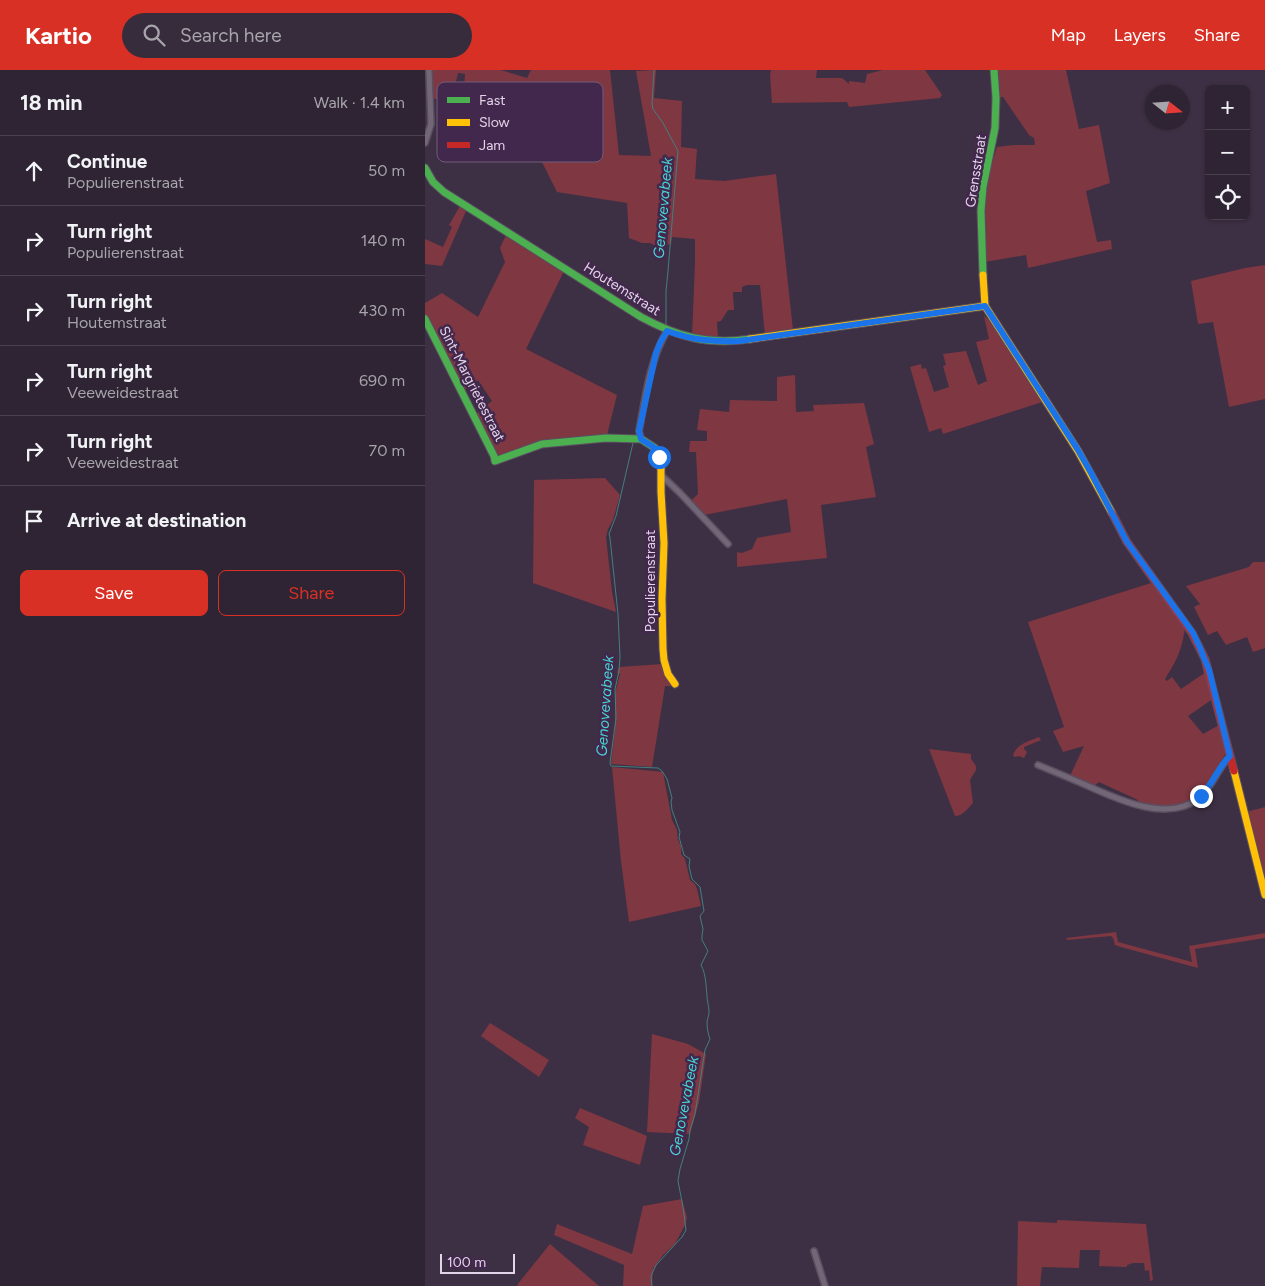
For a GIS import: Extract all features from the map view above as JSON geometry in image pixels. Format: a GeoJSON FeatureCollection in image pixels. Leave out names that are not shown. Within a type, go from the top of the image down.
{"type":"FeatureCollection","features":[{"type":"Feature","properties":{"kind":"street"},"geometry":{"type":"LineString","coordinates":[[425,143],[431,124],[429,70]]}},
{"type":"Feature","properties":{"kind":"street","name":"Grensstraat"},"geometry":{"type":"LineString","coordinates":[[985,306],[981,211],[983,187],[995,128],[996,98],[994,70]]}},
{"type":"Feature","properties":{"kind":"street","name":"Houtemstraat"},"geometry":{"type":"LineString","coordinates":[[426,174],[436,187],[641,317],[667,331],[682,336],[700,340],[739,341],[985,306]]}},
{"type":"Feature","properties":{"kind":"street"},"geometry":{"type":"LineString","coordinates":[[985,306],[1078,450],[1127,542],[1193,633],[1209,670],[1265,895]]}},
{"type":"Feature","properties":{"kind":"street","name":"Sint-Margrietestraat"},"geometry":{"type":"LineString","coordinates":[[425,319],[495,461],[542,444],[555,442],[606,438],[641,439]]}},
{"type":"Feature","properties":{"kind":"street"},"geometry":{"type":"LineString","coordinates":[[641,439],[639,431],[652,369],[660,343],[667,331]]}},
{"type":"Feature","properties":{"kind":"street","name":"Populierenstraat"},"geometry":{"type":"LineString","coordinates":[[641,439],[655,448],[661,464],[664,543],[663,649],[668,674],[675,684]]}},
{"type":"Feature","properties":{"kind":"street"},"geometry":{"type":"LineString","coordinates":[[661,475],[728,544]]}},
{"type":"Feature","properties":{"kind":"street"},"geometry":{"type":"LineString","coordinates":[[1038,765],[1127,802],[1152,808],[1171,808],[1189,804],[1201,796],[1230,756]]}},
{"type":"Feature","properties":{"kind":"street"},"geometry":{"type":"LineString","coordinates":[[814,1251],[825,1286]]}},
{"type":"Feature","properties":{"kind":"shaded area"},"geometry":{"type":"Polygon","coordinates":[[[432,70],[501,70],[527,78],[531,70],[610,70],[619,155],[651,156],[636,71],[656,70],[654,98],[682,101],[681,147],[697,149],[695,179],[724,181],[776,174],[793,330],[765,335],[760,285],[747,285],[742,287],[742,292],[733,292],[734,310],[728,310],[721,321],[717,322],[718,339],[692,336],[695,239],[672,237],[671,244],[658,247],[650,243],[642,243],[629,238],[627,203],[557,192],[542,162],[603,162],[603,82],[464,82],[465,74],[458,73],[456,82],[437,82],[437,99],[433,99],[432,70]]]}},
{"type":"Feature","properties":{"kind":"shaded area"},"geometry":{"type":"Polygon","coordinates":[[[771,70],[817,70],[816,78],[842,78],[849,84],[849,81],[865,83],[867,74],[883,70],[925,70],[942,95],[940,98],[849,107],[847,102],[772,103],[771,70]]]}},
{"type":"Feature","properties":{"kind":"shaded area"},"geometry":{"type":"Polygon","coordinates":[[[998,70],[1066,70],[1079,129],[1099,125],[1110,183],[1086,191],[1097,242],[1111,240],[1112,249],[1028,268],[1026,255],[985,262],[987,189],[989,174],[997,147],[1035,145],[1034,138],[1029,135],[1003,97],[1000,97],[998,70]]]}},
{"type":"Feature","properties":{"kind":"shaded area"},"geometry":{"type":"Polygon","coordinates":[[[975,141],[981,152],[989,153],[981,187],[975,141]]]}},
{"type":"Feature","properties":{"kind":"shaded area"},"geometry":{"type":"Polygon","coordinates":[[[460,206],[466,211],[442,266],[425,264],[425,239],[443,247],[452,227],[449,225],[460,206]]]}},
{"type":"Feature","properties":{"kind":"shaded area"},"geometry":{"type":"Polygon","coordinates":[[[506,235],[564,271],[526,349],[617,395],[607,435],[554,439],[498,457],[475,415],[492,401],[478,380],[463,391],[425,315],[425,303],[442,293],[478,317],[505,262],[500,248],[506,235]]]}},
{"type":"Feature","properties":{"kind":"shaded area"},"geometry":{"type":"Polygon","coordinates":[[[1265,265],[1265,399],[1229,407],[1213,322],[1198,324],[1191,281],[1265,265]]]}},
{"type":"Feature","properties":{"kind":"shaded area"},"geometry":{"type":"Polygon","coordinates":[[[984,316],[995,327],[1042,402],[943,434],[941,428],[929,432],[910,367],[921,364],[922,369],[926,368],[934,392],[949,387],[943,366],[946,365],[943,354],[966,351],[978,385],[987,381],[976,342],[989,339],[984,316]]]}},
{"type":"Feature","properties":{"kind":"shaded area"},"geometry":{"type":"Polygon","coordinates":[[[795,375],[796,412],[814,411],[813,405],[864,403],[874,444],[866,447],[876,497],[821,505],[827,558],[737,567],[737,552],[742,553],[752,549],[757,538],[791,532],[787,499],[704,515],[690,502],[698,494],[696,452],[689,452],[690,441],[707,441],[707,431],[697,430],[700,409],[729,412],[730,400],[777,401],[777,377],[795,375]]]}},
{"type":"Feature","properties":{"kind":"shaded area"},"geometry":{"type":"Polygon","coordinates":[[[605,478],[620,495],[606,537],[616,612],[533,583],[534,480],[605,478]]]}},
{"type":"Feature","properties":{"kind":"shaded area"},"geometry":{"type":"Polygon","coordinates":[[[1253,562],[1265,562],[1265,648],[1253,652],[1247,637],[1226,645],[1217,631],[1208,635],[1194,607],[1200,604],[1186,586],[1249,567],[1253,562]]]}},
{"type":"Feature","properties":{"kind":"shaded area"},"geometry":{"type":"Polygon","coordinates":[[[1151,583],[1185,627],[1178,654],[1165,679],[1167,681],[1172,677],[1181,689],[1206,672],[1214,698],[1188,716],[1203,734],[1219,725],[1226,752],[1210,782],[1194,800],[1171,806],[1137,803],[1138,800],[1099,782],[1093,787],[1070,776],[1084,746],[1063,752],[1053,731],[1064,727],[1028,622],[1151,583]]]}},
{"type":"Feature","properties":{"kind":"shaded area"},"geometry":{"type":"Polygon","coordinates":[[[663,664],[673,686],[665,686],[652,767],[611,764],[615,728],[615,694],[620,674],[617,673],[619,667],[663,664]]]}},
{"type":"Feature","properties":{"kind":"shaded area"},"geometry":{"type":"Polygon","coordinates":[[[1039,737],[1041,740],[1024,747],[1027,752],[1024,758],[1014,757],[1015,751],[1020,746],[1039,737]]]}},
{"type":"Feature","properties":{"kind":"shaded area"},"geometry":{"type":"Polygon","coordinates":[[[929,749],[971,754],[971,759],[976,768],[970,780],[973,803],[960,815],[955,816],[929,749]]]}},
{"type":"Feature","properties":{"kind":"shaded area"},"geometry":{"type":"Polygon","coordinates":[[[612,767],[663,772],[672,820],[681,846],[681,854],[685,859],[690,880],[697,889],[701,906],[629,922],[612,767]]]}},
{"type":"Feature","properties":{"kind":"shaded area"},"geometry":{"type":"Polygon","coordinates":[[[1265,807],[1265,877],[1263,877],[1246,812],[1265,807]]]}},
{"type":"Feature","properties":{"kind":"shaded area"},"geometry":{"type":"Polygon","coordinates":[[[1116,932],[1118,942],[1192,962],[1189,946],[1265,933],[1265,938],[1195,949],[1198,968],[1115,945],[1111,936],[1067,940],[1066,938],[1116,932]]]}},
{"type":"Feature","properties":{"kind":"shaded area"},"geometry":{"type":"Polygon","coordinates":[[[490,1023],[549,1060],[539,1077],[481,1036],[490,1023]]]}},
{"type":"Feature","properties":{"kind":"shaded area"},"geometry":{"type":"Polygon","coordinates":[[[652,1034],[688,1044],[706,1054],[699,1102],[690,1134],[647,1132],[652,1034]]]}},
{"type":"Feature","properties":{"kind":"shaded area"},"geometry":{"type":"Polygon","coordinates":[[[580,1108],[647,1136],[640,1165],[583,1145],[589,1127],[575,1118],[580,1108]]]}},
{"type":"Feature","properties":{"kind":"shaded area"},"geometry":{"type":"Polygon","coordinates":[[[682,1199],[687,1218],[685,1225],[675,1244],[663,1255],[653,1269],[652,1286],[623,1286],[624,1265],[554,1235],[557,1224],[632,1254],[643,1206],[682,1199]]]}},
{"type":"Feature","properties":{"kind":"shaded area"},"geometry":{"type":"Polygon","coordinates":[[[1057,1220],[1146,1224],[1153,1280],[1150,1281],[1149,1270],[1145,1271],[1144,1263],[1133,1263],[1127,1265],[1127,1267],[1099,1266],[1100,1250],[1080,1250],[1079,1268],[1042,1267],[1040,1286],[1017,1286],[1018,1221],[1057,1223],[1057,1220]]]}},
{"type":"Feature","properties":{"kind":"shaded area"},"geometry":{"type":"Polygon","coordinates":[[[550,1244],[599,1286],[518,1286],[550,1244]]]}},
{"type":"Feature","properties":{"kind":"waterway","name":"Genovevabeek"},"geometry":{"type":"LineString","coordinates":[[654,70],[653,109],[678,151],[666,291],[666,325]]}},
{"type":"Feature","properties":{"kind":"waterway","name":"Genovevabeek"},"geometry":{"type":"LineString","coordinates":[[633,443],[616,516],[609,534],[618,614],[620,657],[615,689],[616,718],[610,763],[611,766],[658,768],[667,779],[672,798],[672,810],[680,832],[679,837],[684,855],[690,859],[689,866],[692,879],[700,887],[704,911],[700,916],[703,929],[702,940],[708,951],[701,965],[704,972],[709,1012],[707,1027],[710,1039],[705,1050],[695,1114],[678,1181],[686,1230],[682,1237],[656,1265],[651,1276],[652,1286]]}},
{"type":"Feature","properties":{"kind":"traffic: fast"},"geometry":{"type":"LineString","coordinates":[[983,275],[981,211],[983,187],[995,128],[996,98],[994,70]]}},
{"type":"Feature","properties":{"kind":"traffic: fast"},"geometry":{"type":"LineString","coordinates":[[425,168],[433,182],[444,192],[641,317],[668,330],[693,338],[720,341],[750,339]]}},
{"type":"Feature","properties":{"kind":"traffic: fast"},"geometry":{"type":"LineString","coordinates":[[425,319],[495,461],[542,444],[606,438],[641,439],[655,448],[659,457]]}},
{"type":"Feature","properties":{"kind":"traffic: slow"},"geometry":{"type":"LineString","coordinates":[[983,275],[985,306],[1078,451],[1112,513]]}},
{"type":"Feature","properties":{"kind":"traffic: slow"},"geometry":{"type":"LineString","coordinates":[[750,339],[985,306]]}},
{"type":"Feature","properties":{"kind":"traffic: slow"},"geometry":{"type":"LineString","coordinates":[[659,457],[661,464],[664,543],[663,649],[668,674],[675,684]]}},
{"type":"Feature","properties":{"kind":"traffic: slow"},"geometry":{"type":"LineString","coordinates":[[1234,771],[1265,895]]}},
{"type":"Feature","properties":{"kind":"traffic: jam"},"geometry":{"type":"LineString","coordinates":[[1112,513],[1127,542],[1192,633],[1205,659],[1234,771]]}},
{"type":"Feature","properties":{"kind":"route"},"geometry":{"type":"LineString","coordinates":[[659,457],[655,448],[641,439],[639,431],[656,353],[667,331],[700,340],[739,341],[985,306],[1078,450],[1127,542],[1193,633],[1205,659],[1230,756],[1201,796]]}}]}
